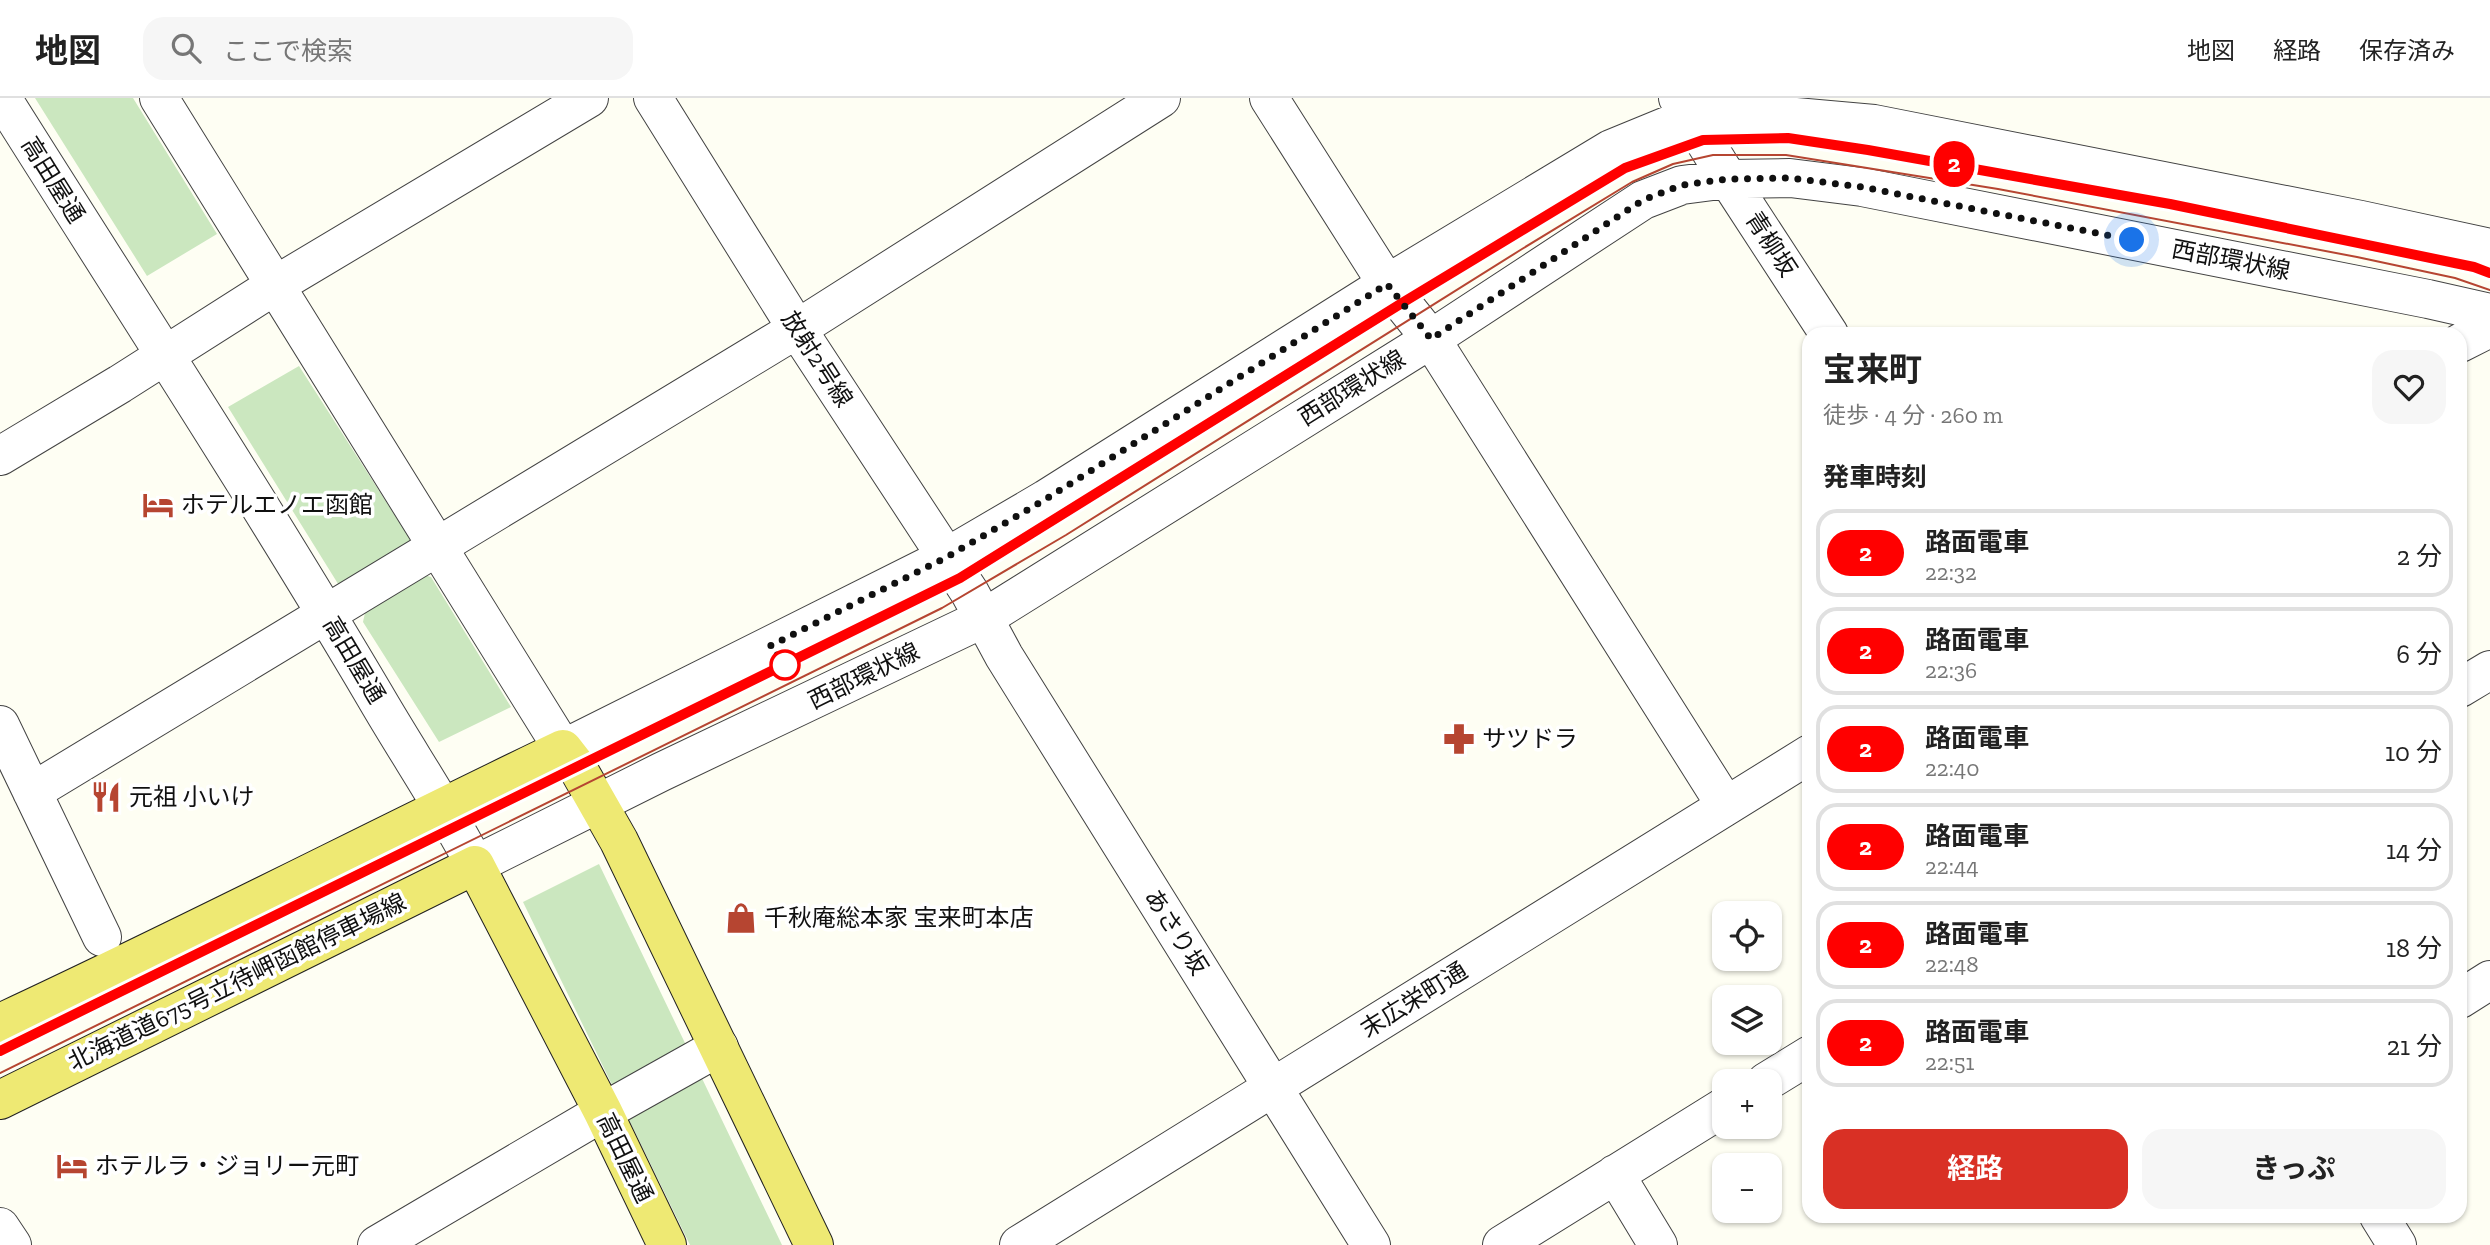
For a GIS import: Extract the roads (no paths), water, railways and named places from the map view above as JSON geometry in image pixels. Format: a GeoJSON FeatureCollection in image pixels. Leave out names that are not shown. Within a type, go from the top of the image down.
{"type":"FeatureCollection","features":[{"type":"Feature","properties":{"kind":"main road"},"geometry":{"type":"LineString","coordinates":[[0,1023],[128,964],[563,749],[577,766],[600,804],[814,1245]]}},
{"type":"Feature","properties":{"kind":"main road","name":"北海道道675号立待岬函館停車場線"},"geometry":{"type":"LineString","coordinates":[[0,1100],[475,865]]}},
{"type":"Feature","properties":{"kind":"main road","name":"高田屋通"},"geometry":{"type":"LineString","coordinates":[[475,865],[603,1112],[667,1245]]}},
{"type":"Feature","properties":{"kind":"street","name":"高田屋通"},"geometry":{"type":"LineString","coordinates":[[2,98],[327,615],[418,769],[443,806],[475,865]]}},
{"type":"Feature","properties":{"kind":"street"},"geometry":{"type":"LineString","coordinates":[[159,98],[563,749],[947,557],[1046,499],[1387,284],[1684,107],[1780,106],[2361,220],[2490,248]]}},
{"type":"Feature","properties":{"kind":"street"},"geometry":{"type":"LineString","coordinates":[[0,456],[274,286],[589,98]]}},
{"type":"Feature","properties":{"kind":"street","name":"放射2号線"},"geometry":{"type":"LineString","coordinates":[[653,98],[797,329],[984,618]]}},
{"type":"Feature","properties":{"kind":"street"},"geometry":{"type":"LineString","coordinates":[[32,792],[797,329],[1161,98]]}},
{"type":"Feature","properties":{"kind":"street"},"geometry":{"type":"LineString","coordinates":[[1269,98],[1387,284],[1431,339],[1726,806]]}},
{"type":"Feature","properties":{"kind":"street","name":"青柳坂"},"geometry":{"type":"LineString","coordinates":[[1684,107],[1824,327]]}},
{"type":"Feature","properties":{"kind":"street","name":"西部環状線"},"geometry":{"type":"LineString","coordinates":[[475,865],[661,772],[984,618],[1431,339],[1643,200],[1720,167],[1862,187],[2490,313]]}},
{"type":"Feature","properties":{"kind":"street"},"geometry":{"type":"LineString","coordinates":[[2467,340],[2490,328]]}},
{"type":"Feature","properties":{"kind":"street","name":"あさり坂"},"geometry":{"type":"LineString","coordinates":[[984,618],[1004,656],[1371,1245]]}},
{"type":"Feature","properties":{"kind":"street"},"geometry":{"type":"LineString","coordinates":[[2467,684],[2490,670]]}},
{"type":"Feature","properties":{"kind":"street"},"geometry":{"type":"LineString","coordinates":[[0,725],[102,937]]}},
{"type":"Feature","properties":{"kind":"street","name":"末広栄町通"},"geometry":{"type":"LineString","coordinates":[[1019,1245],[1802,759]]}},
{"type":"Feature","properties":{"kind":"street"},"geometry":{"type":"LineString","coordinates":[[2467,995],[2490,980]]}},
{"type":"Feature","properties":{"kind":"street"},"geometry":{"type":"LineString","coordinates":[[377,1245],[719,1047]]}},
{"type":"Feature","properties":{"kind":"street"},"geometry":{"type":"LineString","coordinates":[[1782,1072],[1802,1060]]}},
{"type":"Feature","properties":{"kind":"street"},"geometry":{"type":"LineString","coordinates":[[1502,1245],[1712,1114]]}},
{"type":"Feature","properties":{"kind":"street"},"geometry":{"type":"LineString","coordinates":[[1615,1174],[1658,1245]]}},
{"type":"Feature","properties":{"kind":"street"},"geometry":{"type":"LineString","coordinates":[[2383,1223],[2397,1245]]}},
{"type":"Feature","properties":{"kind":"street"},"geometry":{"type":"LineString","coordinates":[[0,1227],[12,1245]]}},
{"type":"Feature","properties":{"kind":"tram line"},"geometry":{"type":"LineString","coordinates":[[0,1051],[960,578],[1402,303],[1625,168],[1703,140],[1788,138],[1868,150],[2170,204],[2474,267],[2490,273]]}},
{"type":"Feature","properties":{"kind":"tram line","name":"2"},"geometry":{"type":"LineString","coordinates":[[0,1051],[960,578],[1402,303],[1625,168],[1703,140],[1788,138],[2002,172],[2361,243],[2474,267],[2490,273]]}},
{"type":"Feature","properties":{"kind":"tram line"},"geometry":{"type":"LineString","coordinates":[[0,1073],[942,608],[1066,535],[1632,182],[1673,164],[1713,155],[1786,155],[1998,189],[2357,257],[2455,278],[2490,290]]}},
{"type":"Feature","properties":{"kind":"place","name":"ホテルエノエ函館"},"geometry":{"type":"Point","coordinates":[158,505]}},
{"type":"Feature","properties":{"kind":"place","name":"サツドラ"},"geometry":{"type":"Point","coordinates":[1459,739]}},
{"type":"Feature","properties":{"kind":"place","name":"元祖 小いけ"},"geometry":{"type":"Point","coordinates":[106,797]}},
{"type":"Feature","properties":{"kind":"place","name":"千秋庵総本家 宝来町本店"},"geometry":{"type":"Point","coordinates":[741,918]}},
{"type":"Feature","properties":{"kind":"place","name":"ホテルラ・ジョリー元町"},"geometry":{"type":"Point","coordinates":[72,1166]}}]}
